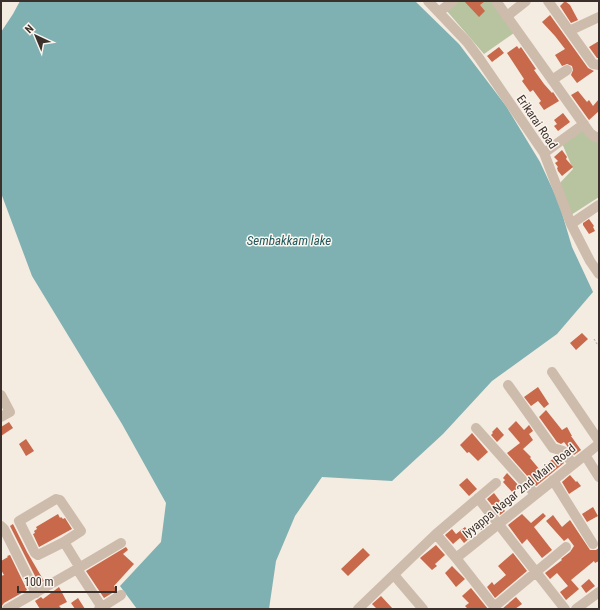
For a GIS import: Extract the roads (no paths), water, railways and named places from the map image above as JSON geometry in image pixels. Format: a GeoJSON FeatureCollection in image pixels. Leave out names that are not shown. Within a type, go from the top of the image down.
{"type":"FeatureCollection","features":[{"type":"Feature","properties":{"kind":"street","name":"Erikarai Road"},"geometry":{"type":"LineString","coordinates":[[428,1],[479,58],[544,153],[571,224],[590,261],[599,274]]}},
{"type":"Feature","properties":{"kind":"street"},"geometry":{"type":"LineString","coordinates":[[439,12],[453,1]]}},
{"type":"Feature","properties":{"kind":"street"},"geometry":{"type":"LineString","coordinates":[[496,1],[590,133],[599,138]]}},
{"type":"Feature","properties":{"kind":"street"},"geometry":{"type":"LineString","coordinates":[[507,16],[526,1]]}},
{"type":"Feature","properties":{"kind":"street"},"geometry":{"type":"LineString","coordinates":[[548,1],[593,64],[599,65]]}},
{"type":"Feature","properties":{"kind":"street"},"geometry":{"type":"LineString","coordinates":[[569,31],[599,17]]}},
{"type":"Feature","properties":{"kind":"street"},"geometry":{"type":"LineString","coordinates":[[552,80],[567,70]]}},
{"type":"Feature","properties":{"kind":"street"},"geometry":{"type":"LineString","coordinates":[[544,153],[584,124]]}},
{"type":"Feature","properties":{"kind":"street"},"geometry":{"type":"LineString","coordinates":[[571,224],[599,206]]}},
{"type":"Feature","properties":{"kind":"street"},"geometry":{"type":"LineString","coordinates":[[552,372],[599,440]]}},
{"type":"Feature","properties":{"kind":"street"},"geometry":{"type":"LineString","coordinates":[[508,385],[553,448],[562,451],[573,464]]}},
{"type":"Feature","properties":{"kind":"street"},"geometry":{"type":"LineString","coordinates":[[1,396],[10,412],[1,417]]}},
{"type":"Feature","properties":{"kind":"street"},"geometry":{"type":"LineString","coordinates":[[476,428],[535,494]]}},
{"type":"Feature","properties":{"kind":"street","name":"Iyyappa Nagar 2nd Main Road"},"geometry":{"type":"LineString","coordinates":[[456,558],[599,444]]}},
{"type":"Feature","properties":{"kind":"street"},"geometry":{"type":"LineString","coordinates":[[585,455],[599,477]]}},
{"type":"Feature","properties":{"kind":"street"},"geometry":{"type":"LineString","coordinates":[[553,480],[593,544]]}},
{"type":"Feature","properties":{"kind":"street"},"geometry":{"type":"LineString","coordinates":[[358,609],[436,534],[496,483]]}},
{"type":"Feature","properties":{"kind":"street"},"geometry":{"type":"LineString","coordinates":[[478,498],[565,609]]}},
{"type":"Feature","properties":{"kind":"street"},"geometry":{"type":"LineString","coordinates":[[58,499],[80,531],[64,542],[38,555],[35,553],[19,521],[58,499]]}},
{"type":"Feature","properties":{"kind":"street"},"geometry":{"type":"LineString","coordinates":[[1,526],[4,529],[36,593]]}},
{"type":"Feature","properties":{"kind":"street"},"geometry":{"type":"LineString","coordinates":[[436,534],[495,608],[566,547]]}},
{"type":"Feature","properties":{"kind":"street"},"geometry":{"type":"LineString","coordinates":[[64,542],[101,608],[121,595]]}},
{"type":"Feature","properties":{"kind":"street"},"geometry":{"type":"LineString","coordinates":[[7,609],[78,569],[121,542]]}},
{"type":"Feature","properties":{"kind":"street"},"geometry":{"type":"LineString","coordinates":[[394,576],[423,609]]}},
{"type":"Feature","properties":{"kind":"street"},"geometry":{"type":"LineString","coordinates":[[576,609],[599,592]]}},
{"type":"Feature","properties":{"kind":"water","name":"Sembakkam lake"},"geometry":{"type":"Polygon","coordinates":[[[20,1],[415,1],[459,44],[506,106],[540,162],[559,203],[572,247],[593,292],[557,334],[492,381],[443,434],[392,481],[322,477],[295,516],[276,561],[269,609],[137,609],[120,586],[161,542],[166,503],[122,424],[32,276],[1,193],[1,32],[20,1]]]}}]}
